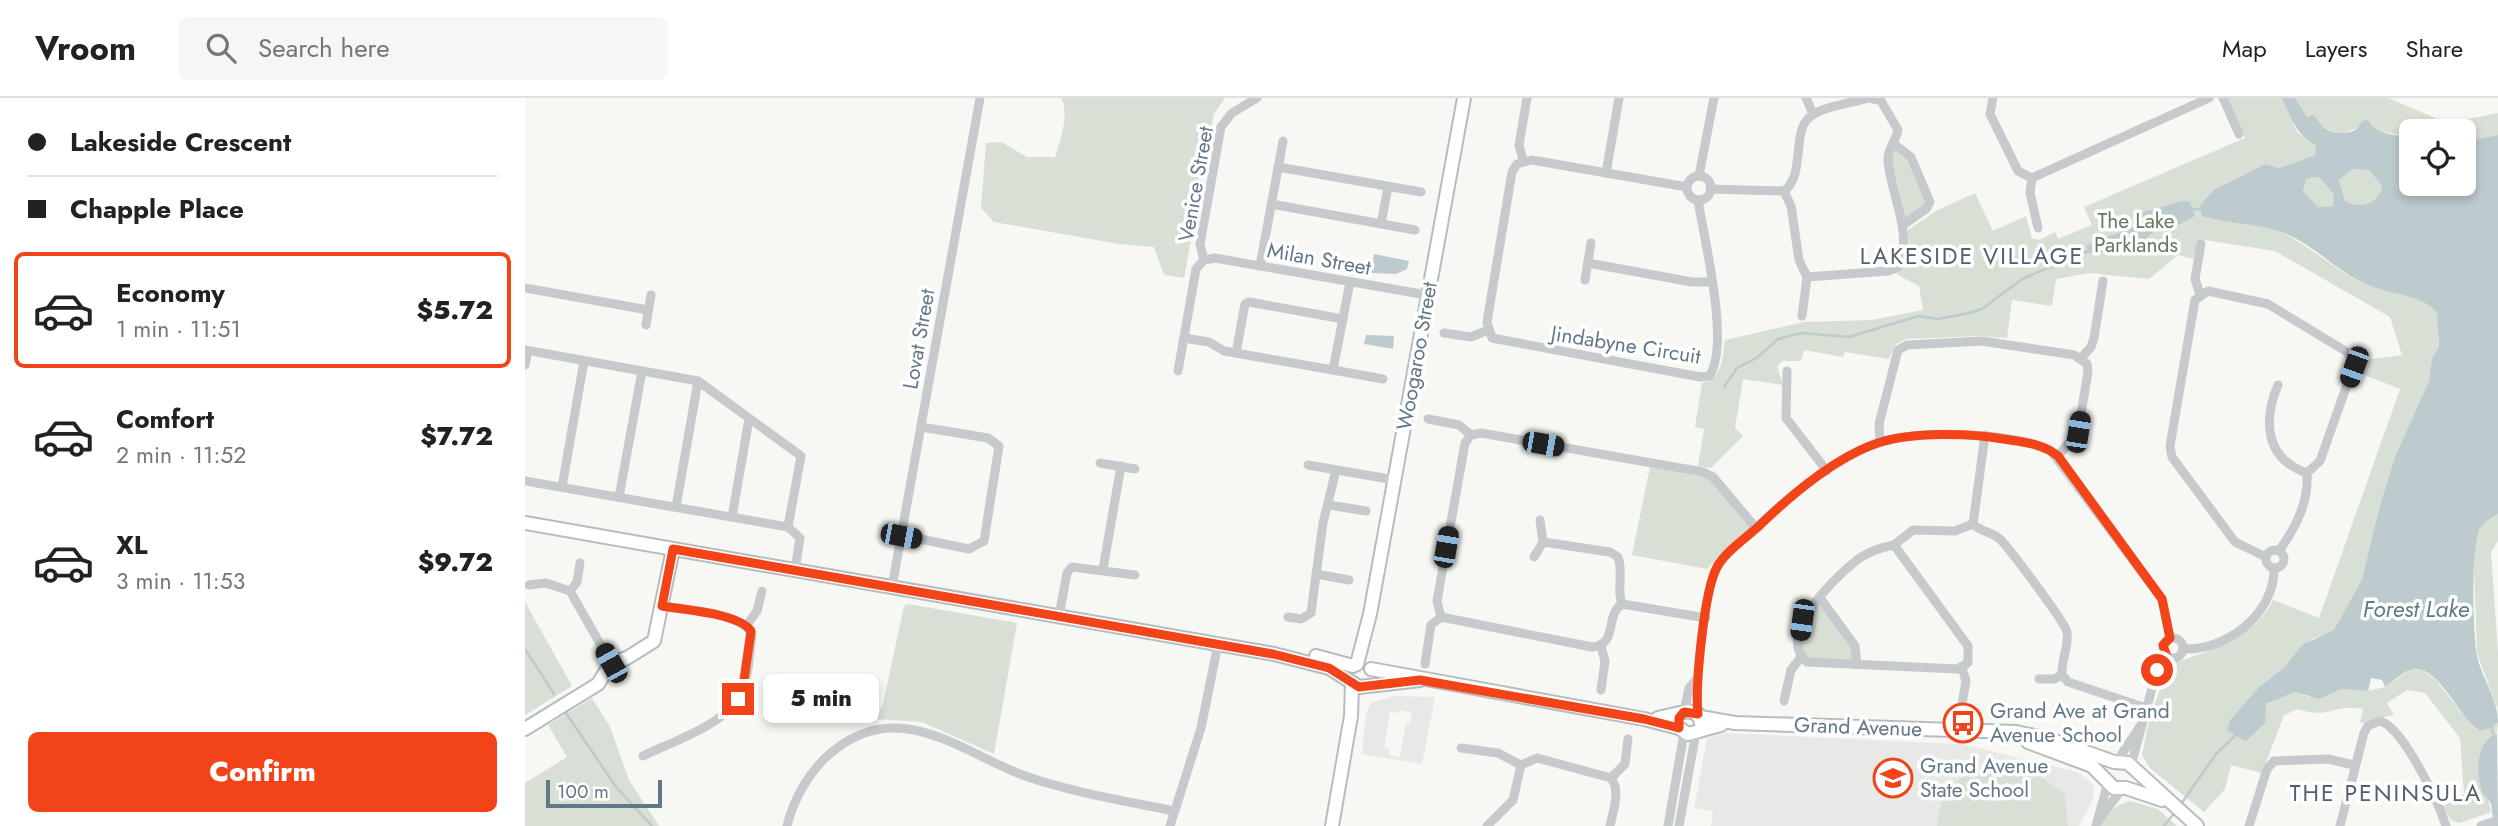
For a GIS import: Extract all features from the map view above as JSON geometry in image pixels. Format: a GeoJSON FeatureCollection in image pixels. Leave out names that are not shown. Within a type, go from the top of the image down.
{"type":"FeatureCollection","features":[{"type":"Feature","properties":{"kind":"street","name":"Lovat Street"},"geometry":{"type":"LineString","coordinates":[[892,587],[980,98]]}},
{"type":"Feature","properties":{"kind":"street","name":"Venice Street"},"geometry":{"type":"LineString","coordinates":[[1178,371],[1196,269],[1204,260],[1200,244],[1221,127],[1232,113],[1257,98]]}},
{"type":"Feature","properties":{"kind":"street","name":"Woogaroo Street"},"geometry":{"type":"LineString","coordinates":[[1352,716],[1367,684],[1362,666],[1370,614],[1464,98]]}},
{"type":"Feature","properties":{"kind":"street"},"geometry":{"type":"LineString","coordinates":[[1523,160],[1519,145],[1527,98]]}},
{"type":"Feature","properties":{"kind":"street"},"geometry":{"type":"LineString","coordinates":[[1606,173],[1619,98]]}},
{"type":"Feature","properties":{"kind":"street"},"geometry":{"type":"LineString","coordinates":[[1699,176],[1714,98]]}},
{"type":"Feature","properties":{"kind":"street"},"geometry":{"type":"LineString","coordinates":[[1806,98],[1813,114]]}},
{"type":"Feature","properties":{"kind":"street"},"geometry":{"type":"LineString","coordinates":[[1710,189],[1784,191],[1793,182],[1804,124],[1813,114],[1875,98],[1881,102],[1898,130],[1888,158],[1895,205],[1903,225],[1903,256],[1899,267],[1888,271],[1807,277]]}},
{"type":"Feature","properties":{"kind":"street"},"geometry":{"type":"LineString","coordinates":[[1993,98],[1990,114],[2012,160],[2018,171],[2032,178]]}},
{"type":"Feature","properties":{"kind":"street"},"geometry":{"type":"LineString","coordinates":[[2032,178],[2209,98]]}},
{"type":"Feature","properties":{"kind":"street"},"geometry":{"type":"LineString","coordinates":[[2223,98],[2239,134]]}},
{"type":"Feature","properties":{"kind":"street"},"geometry":{"type":"LineString","coordinates":[[1260,266],[1283,141]]}},
{"type":"Feature","properties":{"kind":"street"},"geometry":{"type":"LineString","coordinates":[[1893,144],[1911,157],[1930,202],[1926,209],[1903,225]]}},
{"type":"Feature","properties":{"kind":"street"},"geometry":{"type":"LineString","coordinates":[[1523,160],[1687,187]]}},
{"type":"Feature","properties":{"kind":"street"},"geometry":{"type":"LineString","coordinates":[[1444,333],[1471,337],[1488,330],[1513,172],[1523,160]]}},
{"type":"Feature","properties":{"kind":"street"},"geometry":{"type":"LineString","coordinates":[[1278,167],[1421,192]]}},
{"type":"Feature","properties":{"kind":"street"},"geometry":{"type":"LineString","coordinates":[[1699,176],[1707,180],[1710,189],[1706,197],[1698,200],[1690,196],[1687,187],[1691,180],[1699,176]]}},
{"type":"Feature","properties":{"kind":"street"},"geometry":{"type":"LineString","coordinates":[[2032,178],[2030,193],[2038,228]]}},
{"type":"Feature","properties":{"kind":"street"},"geometry":{"type":"LineString","coordinates":[[1381,224],[1388,187]]}},
{"type":"Feature","properties":{"kind":"street"},"geometry":{"type":"LineString","coordinates":[[1784,191],[1791,206],[1799,260],[1807,277],[1803,316]]}},
{"type":"Feature","properties":{"kind":"street","name":"Jindabyne Circuit"},"geometry":{"type":"LineString","coordinates":[[1488,330],[1492,338],[1500,341],[1700,377],[1709,376],[1715,367],[1719,334],[1698,200]]}},
{"type":"Feature","properties":{"kind":"street"},"geometry":{"type":"LineString","coordinates":[[1272,204],[1415,230]]}},
{"type":"Feature","properties":{"kind":"street"},"geometry":{"type":"LineString","coordinates":[[1585,280],[1591,243]]}},
{"type":"Feature","properties":{"kind":"street"},"geometry":{"type":"LineString","coordinates":[[2200,294],[2195,279],[2201,244]]}},
{"type":"Feature","properties":{"kind":"street","name":"Milan Street"},"geometry":{"type":"LineString","coordinates":[[1204,260],[1215,258],[1427,295]]}},
{"type":"Feature","properties":{"kind":"street"},"geometry":{"type":"LineString","coordinates":[[1588,263],[1692,282],[1710,282]]}},
{"type":"Feature","properties":{"kind":"street"},"geometry":{"type":"LineString","coordinates":[[2081,358],[2091,347],[2094,338],[2103,281]]}},
{"type":"Feature","properties":{"kind":"street"},"geometry":{"type":"LineString","coordinates":[[1333,370],[1350,282]]}},
{"type":"Feature","properties":{"kind":"street"},"geometry":{"type":"LineString","coordinates":[[525,288],[648,310]]}},
{"type":"Feature","properties":{"kind":"street"},"geometry":{"type":"LineString","coordinates":[[2274,568],[2269,566],[2266,557],[2235,541],[2172,457],[2170,446],[2186,335],[2195,300],[2200,294],[2208,291],[2268,304],[2353,357],[2354,367],[2320,461],[2307,473]]}},
{"type":"Feature","properties":{"kind":"street"},"geometry":{"type":"LineString","coordinates":[[646,325],[651,295]]}},
{"type":"Feature","properties":{"kind":"street"},"geometry":{"type":"LineString","coordinates":[[1236,353],[1245,304],[1249,302],[1343,319]]}},
{"type":"Feature","properties":{"kind":"street"},"geometry":{"type":"LineString","coordinates":[[1184,338],[1209,342],[1224,351],[1383,379]]}},
{"type":"Feature","properties":{"kind":"street"},"geometry":{"type":"LineString","coordinates":[[1880,442],[1879,424],[1894,357],[1907,345],[1982,341],[2081,358]]}},
{"type":"Feature","properties":{"kind":"street"},"geometry":{"type":"LineString","coordinates":[[525,365],[526,350],[698,381],[801,456],[788,527]]}},
{"type":"Feature","properties":{"kind":"street"},"geometry":{"type":"LineString","coordinates":[[2058,456],[2078,432],[2088,372],[2081,358]]}},
{"type":"Feature","properties":{"kind":"street"},"geometry":{"type":"LineString","coordinates":[[562,487],[584,361]]}},
{"type":"Feature","properties":{"kind":"street"},"geometry":{"type":"LineString","coordinates":[[619,497],[642,371]]}},
{"type":"Feature","properties":{"kind":"street"},"geometry":{"type":"LineString","coordinates":[[1787,371],[1786,418],[1826,471]]}},
{"type":"Feature","properties":{"kind":"street"},"geometry":{"type":"LineString","coordinates":[[676,507],[698,381]]}},
{"type":"Feature","properties":{"kind":"street"},"geometry":{"type":"LineString","coordinates":[[2278,385],[2269,405],[2267,424],[2270,437],[2288,462],[2307,473]]}},
{"type":"Feature","properties":{"kind":"street"},"geometry":{"type":"LineString","coordinates":[[732,517],[749,419]]}},
{"type":"Feature","properties":{"kind":"street"},"geometry":{"type":"LineString","coordinates":[[1428,419],[1459,425],[1471,435]]}},
{"type":"Feature","properties":{"kind":"street"},"geometry":{"type":"LineString","coordinates":[[901,536],[969,549],[984,541],[999,446],[988,438],[921,427]]}},
{"type":"Feature","properties":{"kind":"street"},"geometry":{"type":"LineString","coordinates":[[1441,617],[1437,601],[1465,443],[1471,435],[1481,433],[1703,472],[1713,477],[1756,528]]}},
{"type":"Feature","properties":{"kind":"street"},"geometry":{"type":"LineString","coordinates":[[1973,524],[1985,435]]}},
{"type":"Feature","properties":{"kind":"street"},"geometry":{"type":"LineString","coordinates":[[1679,826],[1690,723],[1689,688],[1696,680],[1716,568],[1791,494],[1826,471],[1880,442],[1985,435],[2042,446],[2058,456],[2162,599],[2170,638]]}},
{"type":"Feature","properties":{"kind":"street"},"geometry":{"type":"LineString","coordinates":[[1100,463],[1135,469]]}},
{"type":"Feature","properties":{"kind":"street"},"geometry":{"type":"LineString","coordinates":[[1308,465],[1395,480]]}},
{"type":"Feature","properties":{"kind":"street"},"geometry":{"type":"LineString","coordinates":[[1103,569],[1121,466]]}},
{"type":"Feature","properties":{"kind":"street"},"geometry":{"type":"LineString","coordinates":[[1288,617],[1306,618],[1313,607],[1316,574],[1336,470]]}},
{"type":"Feature","properties":{"kind":"street"},"geometry":{"type":"LineString","coordinates":[[2279,551],[2294,531],[2308,492],[2307,473]]}},
{"type":"Feature","properties":{"kind":"street"},"geometry":{"type":"LineString","coordinates":[[525,481],[788,527],[797,532],[800,538],[795,570]]}},
{"type":"Feature","properties":{"kind":"street"},"geometry":{"type":"LineString","coordinates":[[1329,505],[1366,512]]}},
{"type":"Feature","properties":{"kind":"street"},"geometry":{"type":"LineString","coordinates":[[1534,557],[1543,541],[1540,520]]}},
{"type":"Feature","properties":{"kind":"street"},"geometry":{"type":"LineString","coordinates":[[525,523],[1273,654],[1318,664],[1351,682],[1367,684]]}},
{"type":"Feature","properties":{"kind":"street"},"geometry":{"type":"LineString","coordinates":[[1894,545],[1968,646],[1968,663],[1962,668],[1816,664],[1801,657],[1798,646],[1802,620],[1859,559],[1877,549],[1894,545],[1913,530],[1955,531],[1973,524]]}},
{"type":"Feature","properties":{"kind":"street"},"geometry":{"type":"LineString","coordinates":[[1973,524],[2000,539],[2048,605],[2060,615],[2067,629],[2062,675],[2068,682],[2146,708]]}},
{"type":"Feature","properties":{"kind":"street"},"geometry":{"type":"LineString","coordinates":[[1543,541],[1610,552],[1618,557],[1622,568],[1618,591],[1622,604]]}},
{"type":"Feature","properties":{"kind":"street"},"geometry":{"type":"LineString","coordinates":[[525,729],[598,684],[611,663],[627,658],[654,640],[673,549]]}},
{"type":"Feature","properties":{"kind":"street"},"geometry":{"type":"LineString","coordinates":[[2266,557],[2271,551],[2279,551],[2283,555],[2284,563],[2274,568]]}},
{"type":"Feature","properties":{"kind":"street"},"geometry":{"type":"LineString","coordinates":[[570,591],[577,582],[580,563]]}},
{"type":"Feature","properties":{"kind":"street"},"geometry":{"type":"LineString","coordinates":[[1059,616],[1069,569],[1080,566],[1135,575]]}},
{"type":"Feature","properties":{"kind":"street"},"geometry":{"type":"LineString","coordinates":[[2167,657],[2177,657],[2183,649],[2212,646],[2231,637],[2255,617],[2264,605],[2273,582],[2274,568]]}},
{"type":"Feature","properties":{"kind":"street"},"geometry":{"type":"LineString","coordinates":[[1316,574],[1349,580]]}},
{"type":"Feature","properties":{"kind":"street"},"geometry":{"type":"LineString","coordinates":[[530,585],[546,583],[570,591],[611,663]]}},
{"type":"Feature","properties":{"kind":"street"},"geometry":{"type":"LineString","coordinates":[[747,625],[758,611],[762,591]]}},
{"type":"Feature","properties":{"kind":"street"},"geometry":{"type":"LineString","coordinates":[[1820,598],[1855,646],[1857,665]]}},
{"type":"Feature","properties":{"kind":"street"},"geometry":{"type":"LineString","coordinates":[[1441,617],[1524,635],[1601,646],[1608,640],[1614,614],[1622,604]]}},
{"type":"Feature","properties":{"kind":"street"},"geometry":{"type":"LineString","coordinates":[[1622,604],[1706,618]]}},
{"type":"Feature","properties":{"kind":"street"},"geometry":{"type":"LineString","coordinates":[[643,756],[686,737],[730,708],[743,687],[753,635],[747,625],[704,611],[662,606]]}},
{"type":"Feature","properties":{"kind":"street"},"geometry":{"type":"LineString","coordinates":[[1313,607],[1325,612]]}},
{"type":"Feature","properties":{"kind":"street"},"geometry":{"type":"LineString","coordinates":[[1425,664],[1431,625],[1441,617]]}},
{"type":"Feature","properties":{"kind":"street"},"geometry":{"type":"LineString","coordinates":[[2170,638],[2180,640],[2183,649]]}},
{"type":"Feature","properties":{"kind":"street"},"geometry":{"type":"LineString","coordinates":[[2167,657],[2163,645],[2170,638]]}},
{"type":"Feature","properties":{"kind":"street"},"geometry":{"type":"LineString","coordinates":[[1170,826],[1201,728],[1218,644]]}},
{"type":"Feature","properties":{"kind":"street"},"geometry":{"type":"LineString","coordinates":[[1601,646],[1605,661],[1601,690]]}},
{"type":"Feature","properties":{"kind":"street","name":"Grand Avenue"},"geometry":{"type":"LineString","coordinates":[[1273,654],[1320,657],[1420,680],[1644,719],[1690,723],[2016,732],[2049,739],[2132,768],[2193,822]]}},
{"type":"Feature","properties":{"kind":"street"},"geometry":{"type":"LineString","coordinates":[[1784,701],[1791,670],[1801,657]]}},
{"type":"Feature","properties":{"kind":"street"},"geometry":{"type":"LineString","coordinates":[[2096,824],[2133,780],[2132,768],[2141,724],[2157,670],[2167,657]]}},
{"type":"Feature","properties":{"kind":"street","name":"Woogaroo Street"},"geometry":{"type":"LineString","coordinates":[[1332,826],[1352,716],[1349,672],[1362,666]]}},
{"type":"Feature","properties":{"kind":"street"},"geometry":{"type":"LineString","coordinates":[[1961,710],[1966,681],[1962,668]]}},
{"type":"Feature","properties":{"kind":"street"},"geometry":{"type":"LineString","coordinates":[[2039,679],[2062,675]]}},
{"type":"Feature","properties":{"kind":"street","name":"Grand Avenue"},"geometry":{"type":"LineString","coordinates":[[1367,684],[1420,680]]}},
{"type":"Feature","properties":{"kind":"street"},"geometry":{"type":"LineString","coordinates":[[2340,826],[2354,765],[2368,726],[2379,721],[2391,725],[2426,779],[2446,826],[2452,826]]}},
{"type":"Feature","properties":{"kind":"street"},"geometry":{"type":"LineString","coordinates":[[1668,826],[1690,723]]}},
{"type":"Feature","properties":{"kind":"street"},"geometry":{"type":"LineString","coordinates":[[2096,824],[2107,780],[2107,768],[2141,724]]}},
{"type":"Feature","properties":{"kind":"street"},"geometry":{"type":"LineString","coordinates":[[787,826],[797,795],[829,753],[860,735],[896,728],[928,734],[1019,774],[1058,786],[1174,811]]}},
{"type":"Feature","properties":{"kind":"street","name":"Grand Avenue"},"geometry":{"type":"LineString","coordinates":[[1980,731],[2070,756],[2092,766],[2107,780],[2124,788],[2171,803]]}},
{"type":"Feature","properties":{"kind":"street"},"geometry":{"type":"LineString","coordinates":[[1611,778],[1625,764],[1628,739]]}},
{"type":"Feature","properties":{"kind":"street"},"geometry":{"type":"LineString","coordinates":[[1461,748],[1498,753],[1521,765]]}},
{"type":"Feature","properties":{"kind":"street"},"geometry":{"type":"LineString","coordinates":[[1521,765],[1537,758],[1611,778],[1616,784],[1616,792],[1610,826]]}},
{"type":"Feature","properties":{"kind":"street"},"geometry":{"type":"LineString","coordinates":[[2249,826],[2267,769],[2274,761],[2327,759],[2354,765]]}},
{"type":"Feature","properties":{"kind":"street"},"geometry":{"type":"LineString","coordinates":[[1487,826],[1513,800],[1521,765]]}},
{"type":"Feature","properties":{"kind":"shaded area"},"geometry":{"type":"Polygon","coordinates":[[[1394,696],[1435,697],[1422,764],[1362,754],[1366,713],[1371,703],[1394,696]],[[1399,710],[1398,713],[1390,712],[1384,747],[1389,748],[1389,755],[1400,757],[1406,723],[1410,723],[1412,713],[1399,710]]]}},
{"type":"Feature","properties":{"kind":"shaded area","name":"Grand Avenue State School"},"geometry":{"type":"Polygon","coordinates":[[[1726,733],[1961,744],[2078,772],[2094,785],[2093,799],[2079,826],[1711,826],[1713,811],[1695,808],[1691,826],[1707,738],[1726,733]]]}},
{"type":"Feature","properties":{"kind":"green space"},"geometry":{"type":"Polygon","coordinates":[[[1061,98],[1225,98],[1214,114],[1184,278],[1164,275],[1154,247],[1119,244],[994,222],[981,208],[986,143],[1001,142],[1027,157],[1055,157],[1065,112],[1061,98]]]}},
{"type":"Feature","properties":{"kind":"green space","name":"The Lake Parklands"},"geometry":{"type":"Polygon","coordinates":[[[2226,98],[2282,98],[2297,132],[2316,146],[2315,155],[2278,168],[2265,164],[2215,189],[2202,216],[2270,228],[2296,240],[2354,279],[2375,288],[2423,299],[2436,310],[2439,322],[2439,347],[2432,358],[2429,381],[2395,457],[2380,505],[2363,580],[2334,631],[2312,639],[2285,667],[2259,687],[2230,720],[2295,692],[2309,697],[2326,696],[2342,689],[2368,691],[2385,687],[2411,669],[2422,670],[2436,680],[2473,727],[2480,731],[2492,728],[2498,722],[2488,798],[2491,812],[2460,823],[2452,821],[2442,807],[2464,794],[2460,738],[2425,693],[2407,690],[2387,703],[2394,715],[2374,719],[2367,724],[2360,722],[2363,709],[2345,708],[2317,713],[2298,709],[2284,715],[2262,773],[2231,765],[2225,789],[2204,812],[2150,768],[2142,755],[2149,720],[2169,664],[2213,649],[2242,634],[2255,624],[2273,600],[2319,618],[2400,389],[2357,372],[2356,357],[2365,360],[2402,355],[2390,317],[2275,251],[2198,239],[2194,259],[2178,255],[2149,279],[2089,273],[2056,279],[2052,306],[2012,300],[2007,338],[1979,336],[1906,339],[1896,344],[1889,359],[1845,352],[1843,357],[1804,350],[1801,361],[1783,361],[1777,366],[1783,385],[1743,379],[1735,428],[1743,436],[1711,468],[1698,466],[1704,429],[1695,427],[1702,383],[1718,372],[1725,340],[1804,322],[1872,320],[1923,310],[1919,286],[1896,274],[1905,266],[1907,260],[1908,230],[1936,211],[1975,193],[1993,231],[2026,216],[2032,238],[2039,240],[2055,232],[2058,239],[2092,225],[2084,207],[2245,138],[2226,98]]]}},
{"type":"Feature","properties":{"kind":"green space"},"geometry":{"type":"Polygon","coordinates":[[[2295,98],[2388,98],[2438,119],[2399,119],[2399,135],[2378,131],[2362,121],[2356,129],[2338,134],[2307,118],[2295,98]]]}},
{"type":"Feature","properties":{"kind":"green space"},"geometry":{"type":"Polygon","coordinates":[[[2498,113],[2498,135],[2476,140],[2476,119],[2467,119],[2498,113]]]}},
{"type":"Feature","properties":{"kind":"green space"},"geometry":{"type":"Polygon","coordinates":[[[1894,144],[1907,152],[1930,202],[1903,225],[1889,151],[1894,144]]]}},
{"type":"Feature","properties":{"kind":"green space"},"geometry":{"type":"Polygon","coordinates":[[[2353,169],[2369,170],[2382,186],[2377,197],[2368,204],[2357,205],[2345,201],[2339,180],[2353,169]]]}},
{"type":"Feature","properties":{"kind":"green space"},"geometry":{"type":"Polygon","coordinates":[[[2320,178],[2334,195],[2334,206],[2318,207],[2303,191],[2306,179],[2320,178]]]}},
{"type":"Feature","properties":{"kind":"green space"},"geometry":{"type":"Polygon","coordinates":[[[1650,467],[1708,478],[1751,527],[1707,569],[1632,555],[1650,467]]]}},
{"type":"Feature","properties":{"kind":"green space"},"geometry":{"type":"Polygon","coordinates":[[[2498,514],[2498,541],[2491,552],[2498,652],[2498,710],[2477,653],[2474,569],[2475,541],[2481,526],[2498,514]]]}},
{"type":"Feature","properties":{"kind":"green space"},"geometry":{"type":"Polygon","coordinates":[[[1820,598],[1855,646],[1857,665],[1801,657],[1802,620],[1820,598]]]}},
{"type":"Feature","properties":{"kind":"green space"},"geometry":{"type":"Polygon","coordinates":[[[525,602],[572,686],[525,715],[525,602]]]}},
{"type":"Feature","properties":{"kind":"green space"},"geometry":{"type":"Polygon","coordinates":[[[908,604],[1017,623],[994,754],[922,722],[876,719],[883,704],[904,606],[908,604]]]}},
{"type":"Feature","properties":{"kind":"green space"},"geometry":{"type":"Polygon","coordinates":[[[592,698],[610,727],[629,780],[659,826],[525,826],[525,783],[567,757],[548,725],[592,698]]]}},
{"type":"Feature","properties":{"kind":"green space"},"geometry":{"type":"Polygon","coordinates":[[[2029,768],[2065,794],[2068,826],[1937,826],[1943,796],[1952,784],[1961,778],[1995,769],[2029,768]]]}},
{"type":"Feature","properties":{"kind":"green space"},"geometry":{"type":"Polygon","coordinates":[[[2130,801],[2158,809],[2177,826],[2096,826],[2117,806],[2130,801]]]}},
{"type":"Feature","properties":{"kind":"water","name":"Forest Lake"},"geometry":{"type":"Polygon","coordinates":[[[2282,98],[2295,98],[2307,117],[2314,115],[2322,126],[2338,133],[2356,130],[2362,121],[2368,120],[2376,129],[2399,136],[2399,196],[2476,196],[2476,140],[2498,135],[2498,514],[2481,527],[2478,536],[2473,589],[2477,656],[2497,713],[2498,722],[2492,728],[2480,731],[2473,726],[2430,674],[2413,669],[2385,687],[2382,680],[2371,678],[2368,691],[2342,689],[2319,699],[2295,692],[2266,704],[2265,723],[2246,741],[2227,731],[2230,720],[2259,687],[2285,667],[2302,645],[2334,630],[2362,580],[2395,457],[2429,381],[2432,358],[2439,347],[2437,312],[2422,301],[2357,280],[2307,245],[2286,234],[2265,227],[2202,216],[2200,205],[2215,189],[2265,164],[2279,168],[2315,155],[2316,146],[2298,131],[2282,98]],[[2353,169],[2339,180],[2345,201],[2363,205],[2377,197],[2382,186],[2369,170],[2353,169]],[[2320,178],[2306,179],[2303,191],[2318,207],[2333,206],[2334,195],[2320,178]]]}},
{"type":"Feature","properties":{"kind":"water"},"geometry":{"type":"Polygon","coordinates":[[[2181,201],[2190,202],[2195,216],[2176,226],[2159,226],[2136,249],[2120,245],[2106,252],[2089,253],[2086,246],[2135,226],[2138,214],[2181,201]]]}},
{"type":"Feature","properties":{"kind":"water"},"geometry":{"type":"Polygon","coordinates":[[[1374,254],[1409,261],[1407,269],[1396,274],[1371,273],[1374,254]]]}},
{"type":"Feature","properties":{"kind":"water"},"geometry":{"type":"Polygon","coordinates":[[[1366,335],[1394,336],[1393,349],[1364,344],[1366,335]]]}},
{"type":"Feature","properties":{"kind":"water"},"geometry":{"type":"Polygon","coordinates":[[[2497,734],[2498,826],[2495,826],[2491,804],[2480,784],[2478,766],[2485,742],[2497,734]]]}},
{"type":"Feature","properties":{"kind":"waterway"},"geometry":{"type":"LineString","coordinates":[[2193,209],[2201,209]]}},
{"type":"Feature","properties":{"kind":"waterway"},"geometry":{"type":"LineString","coordinates":[[1724,387],[1737,368],[1758,357],[1778,339],[1801,333],[1849,337],[1918,316],[1938,319],[1969,313],[1982,309],[2022,279],[2088,251]]}},
{"type":"Feature","properties":{"kind":"waterway"},"geometry":{"type":"LineString","coordinates":[[525,649],[554,694]]}},
{"type":"Feature","properties":{"kind":"waterway"},"geometry":{"type":"LineString","coordinates":[[566,713],[616,787],[652,826]]}},
{"type":"Feature","properties":{"kind":"waterway"},"geometry":{"type":"LineString","coordinates":[[2492,728],[2493,734]]}},
{"type":"Feature","properties":{"kind":"waterway"},"geometry":{"type":"LineString","coordinates":[[2181,804],[2216,754],[2238,733]]}},
{"type":"Feature","properties":{"kind":"waterway"},"geometry":{"type":"LineString","coordinates":[[2164,826],[2175,812]]}},
{"type":"Feature","properties":{"kind":"place","name":"Grand Ave at Grand Avenue School"},"geometry":{"type":"Point","coordinates":[1963,723]}},
{"type":"Feature","properties":{"kind":"place","name":"Grand Avenue State School"},"geometry":{"type":"Point","coordinates":[1893,778]}},
{"type":"Feature","properties":{"kind":"district","name":"LAKESIDE VILLAGE"},"geometry":{"type":"Point","coordinates":[1972,256]}},
{"type":"Feature","properties":{"kind":"district","name":"THE PENINSULA"},"geometry":{"type":"Point","coordinates":[2386,793]}},
{"type":"Feature","properties":{"kind":"route"},"geometry":{"type":"LineString","coordinates":[[738,699],[743,687],[753,635],[747,625],[719,618],[713,613],[662,606],[673,549],[1273,654],[1329,668],[1359,687],[1369,683],[1420,680],[1644,719],[1679,728],[1679,718],[1684,712],[1698,714],[1696,680],[1702,638],[1713,579],[1716,568],[1723,559],[1800,487],[1869,447],[1893,439],[1969,435],[1985,435],[2042,446],[2058,456],[2162,599],[2170,638],[2163,645],[2163,652],[2167,657],[2157,670]]}}]}
